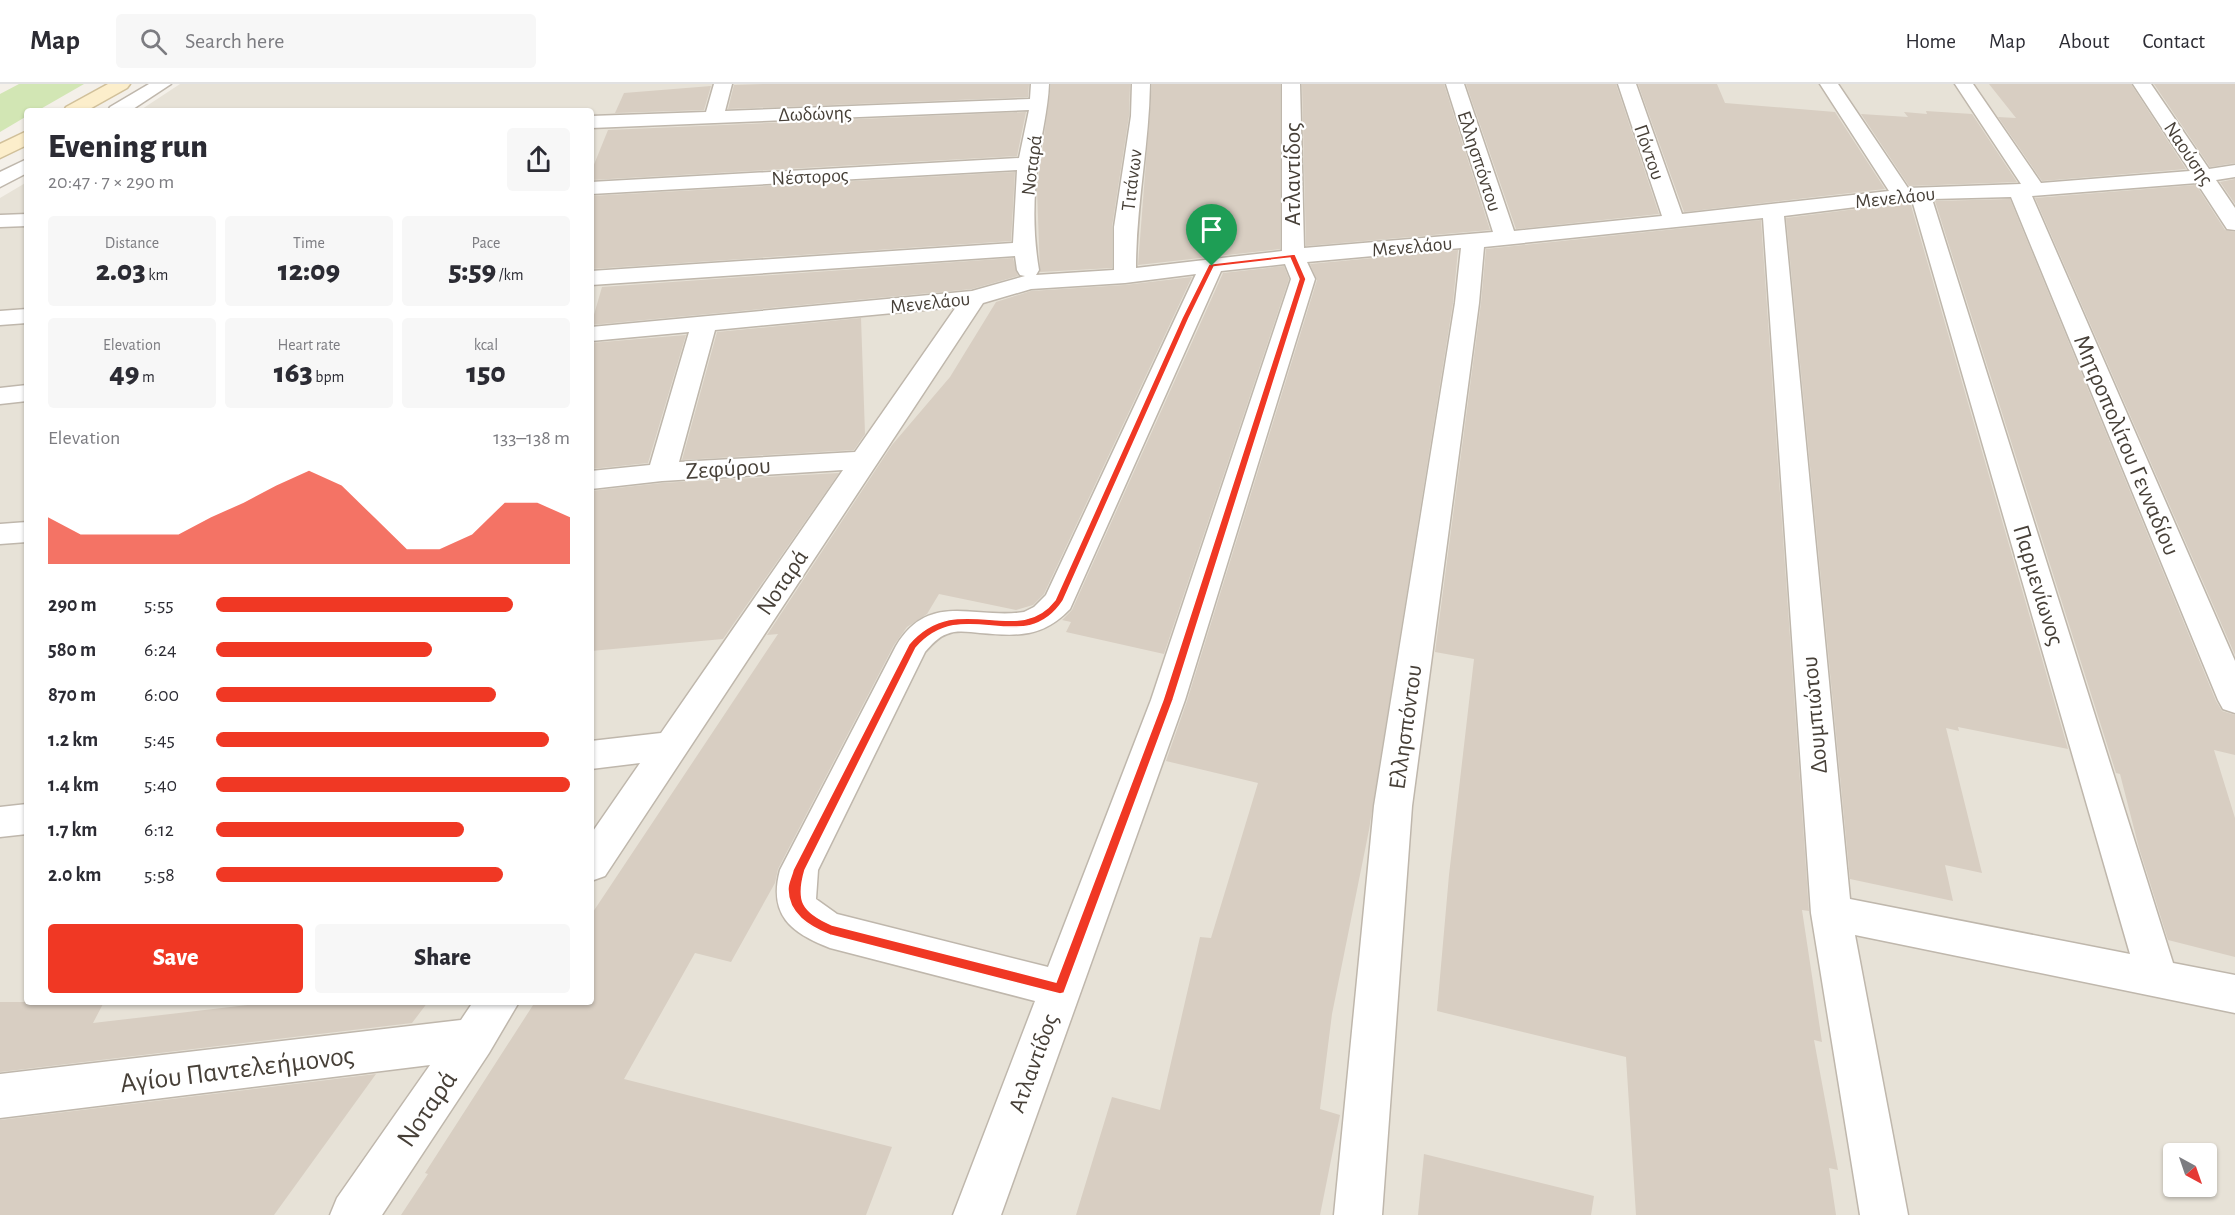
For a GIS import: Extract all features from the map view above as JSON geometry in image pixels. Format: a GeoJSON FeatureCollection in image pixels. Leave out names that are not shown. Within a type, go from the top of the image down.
{"type":"FeatureCollection","features":[{"type":"Feature","properties":{"kind":"street"},"geometry":{"type":"LineString","coordinates":[[78,108],[121,84]]}},
{"type":"Feature","properties":{"kind":"street"},"geometry":{"type":"LineString","coordinates":[[122,108],[162,84]]}},
{"type":"Feature","properties":{"kind":"street"},"geometry":{"type":"LineString","coordinates":[[714,117],[723,84]]}},
{"type":"Feature","properties":{"kind":"street","name":"Τιτάνων"},"geometry":{"type":"LineString","coordinates":[[1125,276],[1125,227],[1140,116],[1141,84]]}},
{"type":"Feature","properties":{"kind":"street","name":"Ατλαντίδος"},"geometry":{"type":"LineString","coordinates":[[977,1215],[1168,700],[1303,279],[1293,256],[1291,84]]}},
{"type":"Feature","properties":{"kind":"street","name":"Ελλησπόντου"},"geometry":{"type":"LineString","coordinates":[[1358,1215],[1393,806],[1465,315],[1490,240],[1455,84]]}},
{"type":"Feature","properties":{"kind":"street","name":"Πόντου"},"geometry":{"type":"LineString","coordinates":[[1627,84],[1674,220]]}},
{"type":"Feature","properties":{"kind":"street","name":"Παρμενίωνος"},"geometry":{"type":"LineString","coordinates":[[1829,84],[1911,194],[2157,977]]}},
{"type":"Feature","properties":{"kind":"street","name":"Μητροπολίτου Γενναδίου"},"geometry":{"type":"LineString","coordinates":[[1964,84],[2027,190],[2235,700]]}},
{"type":"Feature","properties":{"kind":"street","name":"Ναούσης"},"geometry":{"type":"LineString","coordinates":[[2142,84],[2235,224]]}},
{"type":"Feature","properties":{"kind":"street","name":"Δωδώνης"},"geometry":{"type":"LineString","coordinates":[[594,122],[714,117],[1040,94]]}},
{"type":"Feature","properties":{"kind":"street","name":"Νοταρά"},"geometry":{"type":"LineString","coordinates":[[1030,282],[1024,249],[1028,163],[1040,94]]}},
{"type":"Feature","properties":{"kind":"street"},"geometry":{"type":"LineString","coordinates":[[0,152],[24,139]]}},
{"type":"Feature","properties":{"kind":"street","name":"Νέστορος"},"geometry":{"type":"LineString","coordinates":[[594,188],[1028,163]]}},
{"type":"Feature","properties":{"kind":"street"},"geometry":{"type":"LineString","coordinates":[[0,181],[24,167]]}},
{"type":"Feature","properties":{"kind":"street","name":"Μενελάου"},"geometry":{"type":"LineString","coordinates":[[594,334],[974,298],[1030,282],[1125,276],[1293,256],[1490,240],[1773,211],[1911,194],[2027,190],[2205,176],[2235,171]]}},
{"type":"Feature","properties":{"kind":"street","name":"Δουμπιώτου"},"geometry":{"type":"LineString","coordinates":[[1773,211],[1831,913],[1884,1215]]}},
{"type":"Feature","properties":{"kind":"street"},"geometry":{"type":"LineString","coordinates":[[0,221],[24,220]]}},
{"type":"Feature","properties":{"kind":"street"},"geometry":{"type":"LineString","coordinates":[[594,278],[1024,249]]}},
{"type":"Feature","properties":{"kind":"street"},"geometry":{"type":"LineString","coordinates":[[1060,989],[830,930],[810,921],[798,907],[793,889],[799,870],[912,646],[923,634],[936,625],[954,621],[1003,625],[1029,623],[1051,612],[1059,601],[1181,329],[1212,266]]}},
{"type":"Feature","properties":{"kind":"street","name":"Νοταρά"},"geometry":{"type":"LineString","coordinates":[[594,861],[974,298]]}},
{"type":"Feature","properties":{"kind":"street"},"geometry":{"type":"LineString","coordinates":[[0,318],[24,316]]}},
{"type":"Feature","properties":{"kind":"street"},"geometry":{"type":"LineString","coordinates":[[662,472],[704,324]]}},
{"type":"Feature","properties":{"kind":"street"},"geometry":{"type":"LineString","coordinates":[[0,396],[24,393]]}},
{"type":"Feature","properties":{"kind":"street","name":"Ζεφύρου"},"geometry":{"type":"LineString","coordinates":[[594,480],[662,472],[864,460]]}},
{"type":"Feature","properties":{"kind":"street"},"geometry":{"type":"LineString","coordinates":[[0,534],[24,532]]}},
{"type":"Feature","properties":{"kind":"street"},"geometry":{"type":"LineString","coordinates":[[594,755],[672,745]]}},
{"type":"Feature","properties":{"kind":"street"},"geometry":{"type":"LineString","coordinates":[[0,822],[24,819]]}},
{"type":"Feature","properties":{"kind":"street"},"geometry":{"type":"LineString","coordinates":[[1831,913],[2235,994]]}},
{"type":"Feature","properties":{"kind":"street","name":"Νοταρά"},"geometry":{"type":"LineString","coordinates":[[354,1215],[496,1005]]}},
{"type":"Feature","properties":{"kind":"street","name":"Αγίου Παντελεήμονος"},"geometry":{"type":"LineString","coordinates":[[0,1096],[474,1039]]}},
{"type":"Feature","properties":{"kind":"shaded area"},"geometry":{"type":"Polygon","coordinates":[[[180,84],[2235,84],[2235,1215],[0,1215],[0,198],[24,184],[24,1005],[594,1005],[594,108],[144,108],[180,84]]]}},
{"type":"Feature","properties":{"kind":"green space"},"geometry":{"type":"Polygon","coordinates":[[[19,84],[84,84],[42,108],[24,108],[24,118],[0,132],[0,94],[19,84]]]}},
{"type":"Feature","properties":{"kind":"building"},"geometry":{"type":"Polygon","coordinates":[[[1029,84],[1028,97],[728,109],[734,85],[1029,84]]]}},
{"type":"Feature","properties":{"kind":"building"},"geometry":{"type":"Polygon","coordinates":[[[1051,84],[1130,84],[1129,116],[1112,227],[1112,268],[1040,272],[1037,189],[1051,84]]]}},
{"type":"Feature","properties":{"kind":"building"},"geometry":{"type":"Polygon","coordinates":[[[1152,84],[1280,84],[1280,249],[1138,265],[1152,84]]]}},
{"type":"Feature","properties":{"kind":"building"},"geometry":{"type":"Polygon","coordinates":[[[1302,84],[1444,84],[1490,230],[1306,246],[1302,84]]]}},
{"type":"Feature","properties":{"kind":"building"},"geometry":{"type":"Polygon","coordinates":[[[1466,84],[1616,84],[1659,214],[1516,229],[1466,84]]]}},
{"type":"Feature","properties":{"kind":"building"},"geometry":{"type":"Polygon","coordinates":[[[1638,84],[1717,84],[1725,103],[1835,112],[1885,189],[1684,212],[1638,84]]]}},
{"type":"Feature","properties":{"kind":"building"},"geometry":{"type":"Polygon","coordinates":[[[1989,84],[2131,84],[2186,169],[2042,181],[1998,117],[2016,118],[1989,84]]]}},
{"type":"Feature","properties":{"kind":"building"},"geometry":{"type":"Polygon","coordinates":[[[2154,84],[2235,84],[2235,163],[2210,167],[2154,84]]]}},
{"type":"Feature","properties":{"kind":"building"},"geometry":{"type":"Polygon","coordinates":[[[711,86],[704,110],[615,113],[624,93],[711,86]]]}},
{"type":"Feature","properties":{"kind":"building"},"geometry":{"type":"Polygon","coordinates":[[[1926,111],[1972,114],[2017,182],[1909,186],[1861,114],[1908,117],[1904,112],[1927,114],[1926,111]]]}},
{"type":"Feature","properties":{"kind":"building"},"geometry":{"type":"Polygon","coordinates":[[[1026,112],[1017,156],[594,180],[594,165],[608,130],[1026,112]]]}},
{"type":"Feature","properties":{"kind":"building"},"geometry":{"type":"Polygon","coordinates":[[[1015,172],[1011,241],[594,269],[594,196],[1015,172]]]}},
{"type":"Feature","properties":{"kind":"building"},"geometry":{"type":"Polygon","coordinates":[[[2235,179],[2235,204],[2220,182],[2235,179]]]}},
{"type":"Feature","properties":{"kind":"building"},"geometry":{"type":"Polygon","coordinates":[[[2196,185],[2225,230],[2235,232],[2235,655],[2035,198],[2196,185]]]}},
{"type":"Feature","properties":{"kind":"building"},"geometry":{"type":"Polygon","coordinates":[[[2010,199],[2216,701],[2222,711],[2235,715],[2235,755],[2214,750],[2235,818],[2235,957],[2168,940],[2139,848],[2120,774],[2116,773],[1935,201],[2010,199]]]}},
{"type":"Feature","properties":{"kind":"building"},"geometry":{"type":"Polygon","coordinates":[[[1910,202],[2068,749],[1958,727],[1959,731],[1946,728],[1982,873],[1945,865],[1953,901],[1850,879],[1786,218],[1910,202]]]}},
{"type":"Feature","properties":{"kind":"building"},"geometry":{"type":"Polygon","coordinates":[[[1761,220],[1809,911],[1802,910],[1822,1042],[1814,1040],[1838,1170],[1829,1168],[1836,1215],[1636,1215],[1626,1057],[1437,1011],[1449,875],[1474,659],[1435,652],[1481,303],[1486,249],[1761,220]]]}},
{"type":"Feature","properties":{"kind":"building"},"geometry":{"type":"Polygon","coordinates":[[[1458,250],[1453,303],[1369,830],[1332,1014],[1320,1109],[1340,1115],[1320,1215],[1076,1215],[1112,1097],[1160,1110],[1200,937],[1211,938],[1258,783],[1166,761],[1187,701],[1317,280],[1310,264],[1458,250]]]}},
{"type":"Feature","properties":{"kind":"building"},"geometry":{"type":"Polygon","coordinates":[[[1013,258],[1018,276],[972,289],[594,325],[594,315],[602,287],[1013,258]]]}},
{"type":"Feature","properties":{"kind":"building"},"geometry":{"type":"Polygon","coordinates":[[[1284,266],[1289,279],[1164,654],[1066,632],[1071,622],[1062,620],[1072,610],[1223,273],[1284,266]]]}},
{"type":"Feature","properties":{"kind":"building"},"geometry":{"type":"Polygon","coordinates":[[[1192,277],[1044,594],[1033,605],[1016,610],[939,594],[927,614],[907,627],[894,645],[778,869],[775,883],[731,962],[695,953],[624,1079],[892,1147],[866,1215],[401,1215],[428,1174],[425,1173],[533,1005],[594,1005],[594,910],[778,634],[767,635],[892,445],[950,377],[996,302],[1031,291],[1125,285],[1192,277]]]}},
{"type":"Feature","properties":{"kind":"building"},"geometry":{"type":"Polygon","coordinates":[[[861,318],[865,434],[854,450],[682,460],[717,332],[861,318]]]}},
{"type":"Feature","properties":{"kind":"building"},"geometry":{"type":"Polygon","coordinates":[[[686,335],[648,463],[594,469],[594,343],[686,335]]]}},
{"type":"Feature","properties":{"kind":"building"},"geometry":{"type":"Polygon","coordinates":[[[839,473],[723,639],[594,651],[594,491],[662,483],[839,473]]]}},
{"type":"Feature","properties":{"kind":"building"},"geometry":{"type":"Polygon","coordinates":[[[0,1002],[24,1002],[24,1005],[102,1005],[93,1023],[248,1005],[426,1005],[412,1023],[0,1072],[0,1002]]]}},
{"type":"Feature","properties":{"kind":"building"},"geometry":{"type":"Polygon","coordinates":[[[376,1074],[274,1215],[0,1215],[0,1120],[376,1074]]]}},
{"type":"Feature","properties":{"kind":"building"},"geometry":{"type":"Polygon","coordinates":[[[1424,1154],[1594,1196],[1591,1215],[1418,1215],[1424,1154]]]}},
{"type":"Feature","properties":{"kind":"route"},"geometry":{"type":"LineString","coordinates":[[1293,256],[1303,279],[1168,700],[1060,989],[830,930],[810,921],[798,907],[793,889],[799,870],[912,646],[936,625],[954,621],[971,621],[1020,625],[1037,621],[1051,612],[1059,601],[1186,318],[1212,266],[1293,256]]}}]}
